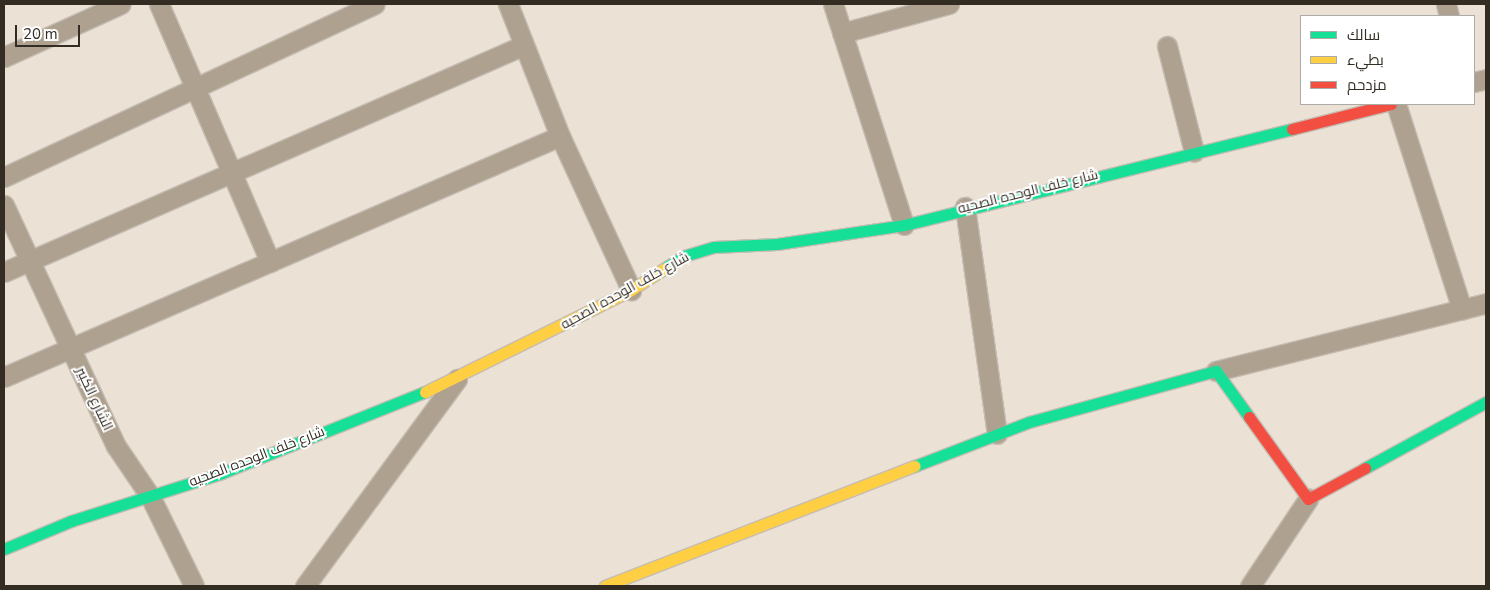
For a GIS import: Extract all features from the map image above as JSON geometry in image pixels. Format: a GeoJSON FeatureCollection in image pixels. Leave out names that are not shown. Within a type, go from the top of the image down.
{"type":"FeatureCollection","features":[{"type":"Feature","properties":{"kind":"street"},"geometry":{"type":"LineString","coordinates":[[4,57],[121,4]]}},
{"type":"Feature","properties":{"kind":"street"},"geometry":{"type":"LineString","coordinates":[[159,4],[270,262]]}},
{"type":"Feature","properties":{"kind":"street"},"geometry":{"type":"LineString","coordinates":[[4,176],[375,4]]}},
{"type":"Feature","properties":{"kind":"street"},"geometry":{"type":"LineString","coordinates":[[508,4],[560,136],[631,290]]}},
{"type":"Feature","properties":{"kind":"street"},"geometry":{"type":"LineString","coordinates":[[833,4],[904,225]]}},
{"type":"Feature","properties":{"kind":"street"},"geometry":{"type":"LineString","coordinates":[[842,33],[949,4]]}},
{"type":"Feature","properties":{"kind":"street"},"geometry":{"type":"LineString","coordinates":[[4,272],[230,169],[524,45]]}},
{"type":"Feature","properties":{"kind":"street"},"geometry":{"type":"LineString","coordinates":[[1167,46],[1194,152]]}},
{"type":"Feature","properties":{"kind":"street","name":"شارع خلف الوحده الصحيه"},"geometry":{"type":"LineString","coordinates":[[4,549],[150,496],[222,473],[457,379],[631,290],[670,263],[714,246],[776,244],[904,225],[965,207],[1387,105]]}},
{"type":"Feature","properties":{"kind":"street"},"geometry":{"type":"LineString","coordinates":[[1396,105],[1462,310]]}},
{"type":"Feature","properties":{"kind":"street"},"geometry":{"type":"LineString","coordinates":[[4,377],[560,136]]}},
{"type":"Feature","properties":{"kind":"street","name":"الشارع الكبير"},"geometry":{"type":"LineString","coordinates":[[4,205],[116,446],[150,496],[194,586]]}},
{"type":"Feature","properties":{"kind":"street"},"geometry":{"type":"LineString","coordinates":[[965,207],[997,434]]}},
{"type":"Feature","properties":{"kind":"street"},"geometry":{"type":"LineString","coordinates":[[605,586],[997,434],[1064,410],[1486,303]]}},
{"type":"Feature","properties":{"kind":"street"},"geometry":{"type":"LineString","coordinates":[[1216,371],[1308,499]]}},
{"type":"Feature","properties":{"kind":"street"},"geometry":{"type":"LineString","coordinates":[[305,586],[457,379]]}},
{"type":"Feature","properties":{"kind":"street"},"geometry":{"type":"LineString","coordinates":[[1250,586],[1308,499],[1486,402]]}},
{"type":"Feature","properties":{"kind":"traffic: fast"},"geometry":{"type":"LineString","coordinates":[[665,268],[684,256],[714,247],[777,244],[904,225],[1292,129]]}},
{"type":"Feature","properties":{"kind":"traffic: fast"},"geometry":{"type":"LineString","coordinates":[[915,466],[1029,422],[1216,371],[1249,417]]}},
{"type":"Feature","properties":{"kind":"traffic: fast"},"geometry":{"type":"LineString","coordinates":[[4,549],[71,521],[222,473],[425,392]]}},
{"type":"Feature","properties":{"kind":"traffic: fast"},"geometry":{"type":"LineString","coordinates":[[1365,468],[1486,402]]}},
{"type":"Feature","properties":{"kind":"traffic: slow"},"geometry":{"type":"LineString","coordinates":[[425,392],[631,290],[665,268]]}},
{"type":"Feature","properties":{"kind":"traffic: slow"},"geometry":{"type":"LineString","coordinates":[[605,586],[915,466]]}},
{"type":"Feature","properties":{"kind":"traffic: jam"},"geometry":{"type":"LineString","coordinates":[[1292,129],[1387,105]]}},
{"type":"Feature","properties":{"kind":"traffic: jam"},"geometry":{"type":"LineString","coordinates":[[1249,417],[1308,499],[1365,468]]}}]}
